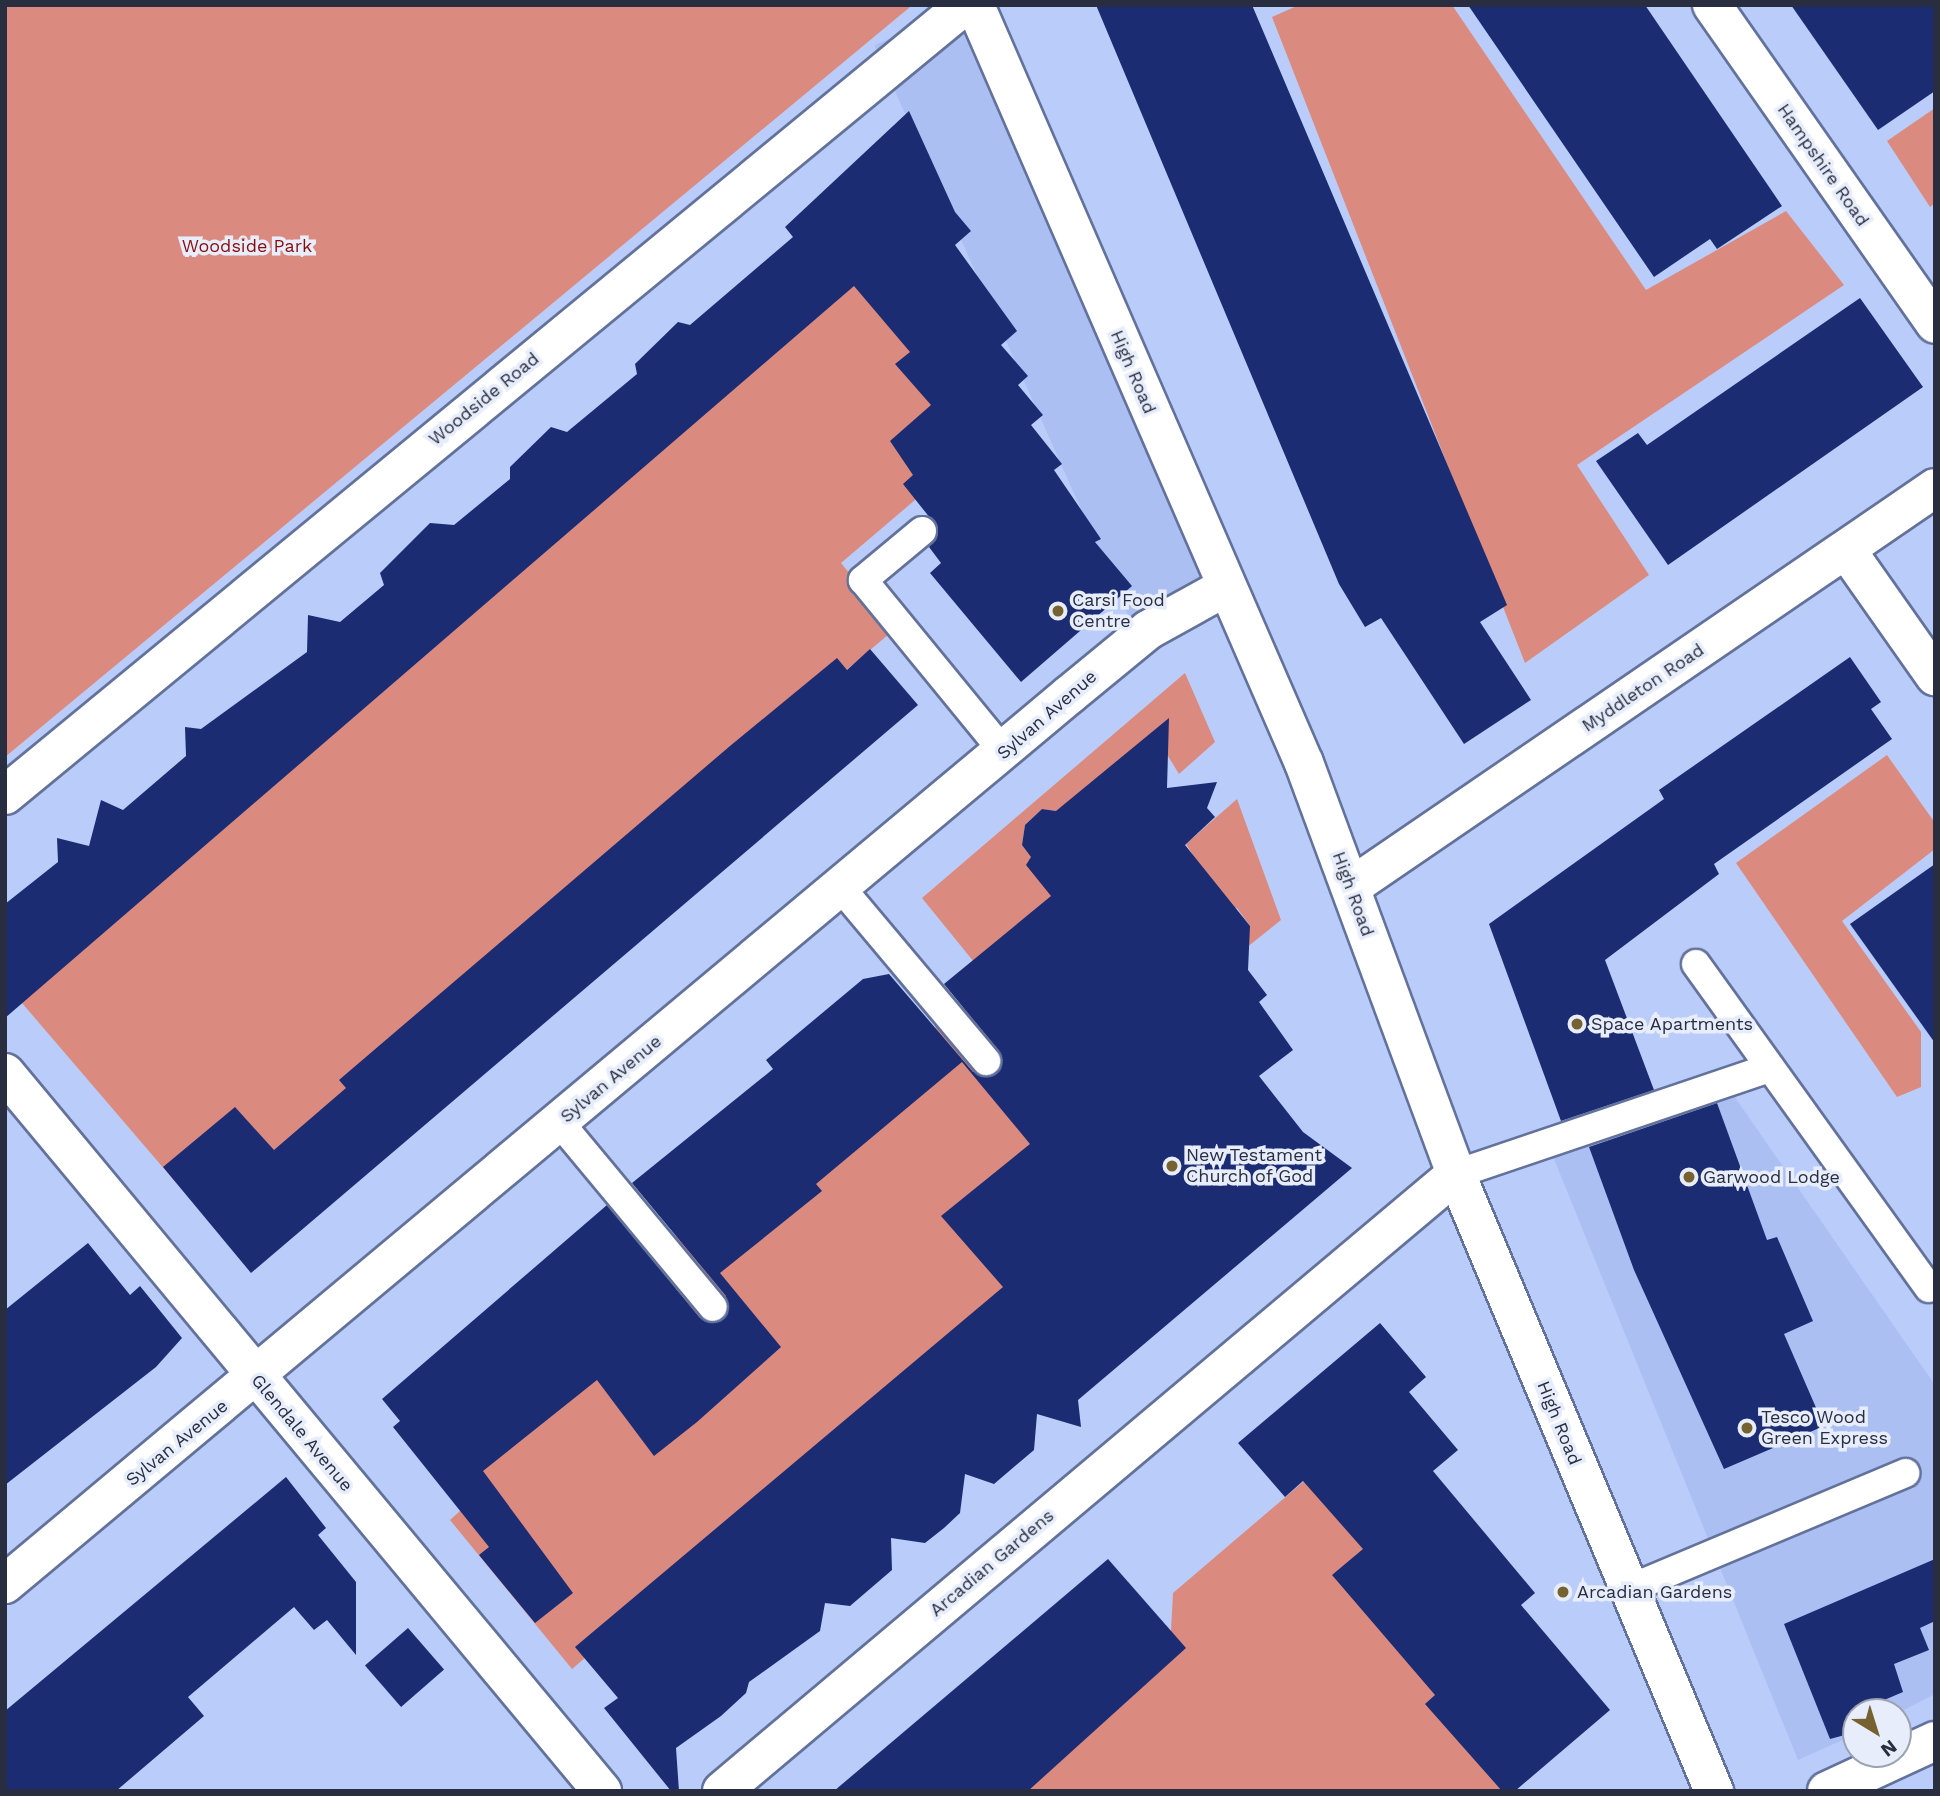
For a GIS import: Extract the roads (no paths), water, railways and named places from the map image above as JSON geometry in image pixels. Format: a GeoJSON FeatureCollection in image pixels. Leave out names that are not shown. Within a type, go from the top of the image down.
{"type":"FeatureCollection","features":[{"type":"Feature","properties":{"kind":"street","name":"Woodside Road"},"geometry":{"type":"LineString","coordinates":[[5,795],[965,5]]}},
{"type":"Feature","properties":{"kind":"street","name":"High Road"},"geometry":{"type":"LineString","coordinates":[[975,5],[1226,587],[1351,887],[1456,1174],[1706,1787]]}},
{"type":"Feature","properties":{"kind":"street","name":"Hampshire Road"},"geometry":{"type":"LineString","coordinates":[[1712,5],[1935,324]]}},
{"type":"Feature","properties":{"kind":"street","name":"Myddleton Road"},"geometry":{"type":"LineString","coordinates":[[1351,887],[1847,551],[1935,488]]}},
{"type":"Feature","properties":{"kind":"street"},"geometry":{"type":"LineString","coordinates":[[1847,551],[1935,676]]}},
{"type":"Feature","properties":{"kind":"street","name":"Sylvan Avenue"},"geometry":{"type":"LineString","coordinates":[[5,1584],[256,1378],[1148,630],[1226,587]]}},
{"type":"Feature","properties":{"kind":"street","name":"Glendale Avenue"},"geometry":{"type":"LineString","coordinates":[[5,1073],[602,1791]]}},
{"type":"Feature","properties":{"kind":"street","name":"Arcadian Gardens"},"geometry":{"type":"LineString","coordinates":[[722,1791],[1456,1174]]}},
{"type":"Feature","properties":{"kind":"street"},"geometry":{"type":"LineString","coordinates":[[1827,1791],[1935,1741]]}},
{"type":"Feature","properties":{"kind":"lane"},"geometry":{"type":"LineString","coordinates":[[922,531],[863,579],[1004,752]]}},
{"type":"Feature","properties":{"kind":"lane"},"geometry":{"type":"LineString","coordinates":[[841,888],[986,1061]]}},
{"type":"Feature","properties":{"kind":"lane"},"geometry":{"type":"LineString","coordinates":[[1696,964],[1929,1288]]}},
{"type":"Feature","properties":{"kind":"lane"},"geometry":{"type":"LineString","coordinates":[[1456,1174],[1770,1069]]}},
{"type":"Feature","properties":{"kind":"lane"},"geometry":{"type":"LineString","coordinates":[[560,1123],[713,1307]]}},
{"type":"Feature","properties":{"kind":"lane"},"geometry":{"type":"LineString","coordinates":[[1627,1590],[1905,1473]]}},
{"type":"Feature","properties":{"kind":"place","name":"Carsi Food Centre"},"geometry":{"type":"Point","coordinates":[1058,611]}},
{"type":"Feature","properties":{"kind":"place","name":"Space Apartments"},"geometry":{"type":"Point","coordinates":[1577,1024]}},
{"type":"Feature","properties":{"kind":"place","name":"New Testament Church of God"},"geometry":{"type":"Point","coordinates":[1172,1166]}},
{"type":"Feature","properties":{"kind":"place","name":"Garwood Lodge"},"geometry":{"type":"Point","coordinates":[1689,1177]}},
{"type":"Feature","properties":{"kind":"place","name":"Tesco Wood Green Express"},"geometry":{"type":"Point","coordinates":[1747,1428]}},
{"type":"Feature","properties":{"kind":"place","name":"Arcadian Gardens"},"geometry":{"type":"Point","coordinates":[1563,1592]}},
{"type":"Feature","properties":{"kind":"park label","name":"Woodside Park"},"geometry":{"type":"Point","coordinates":[247,246]}}]}
